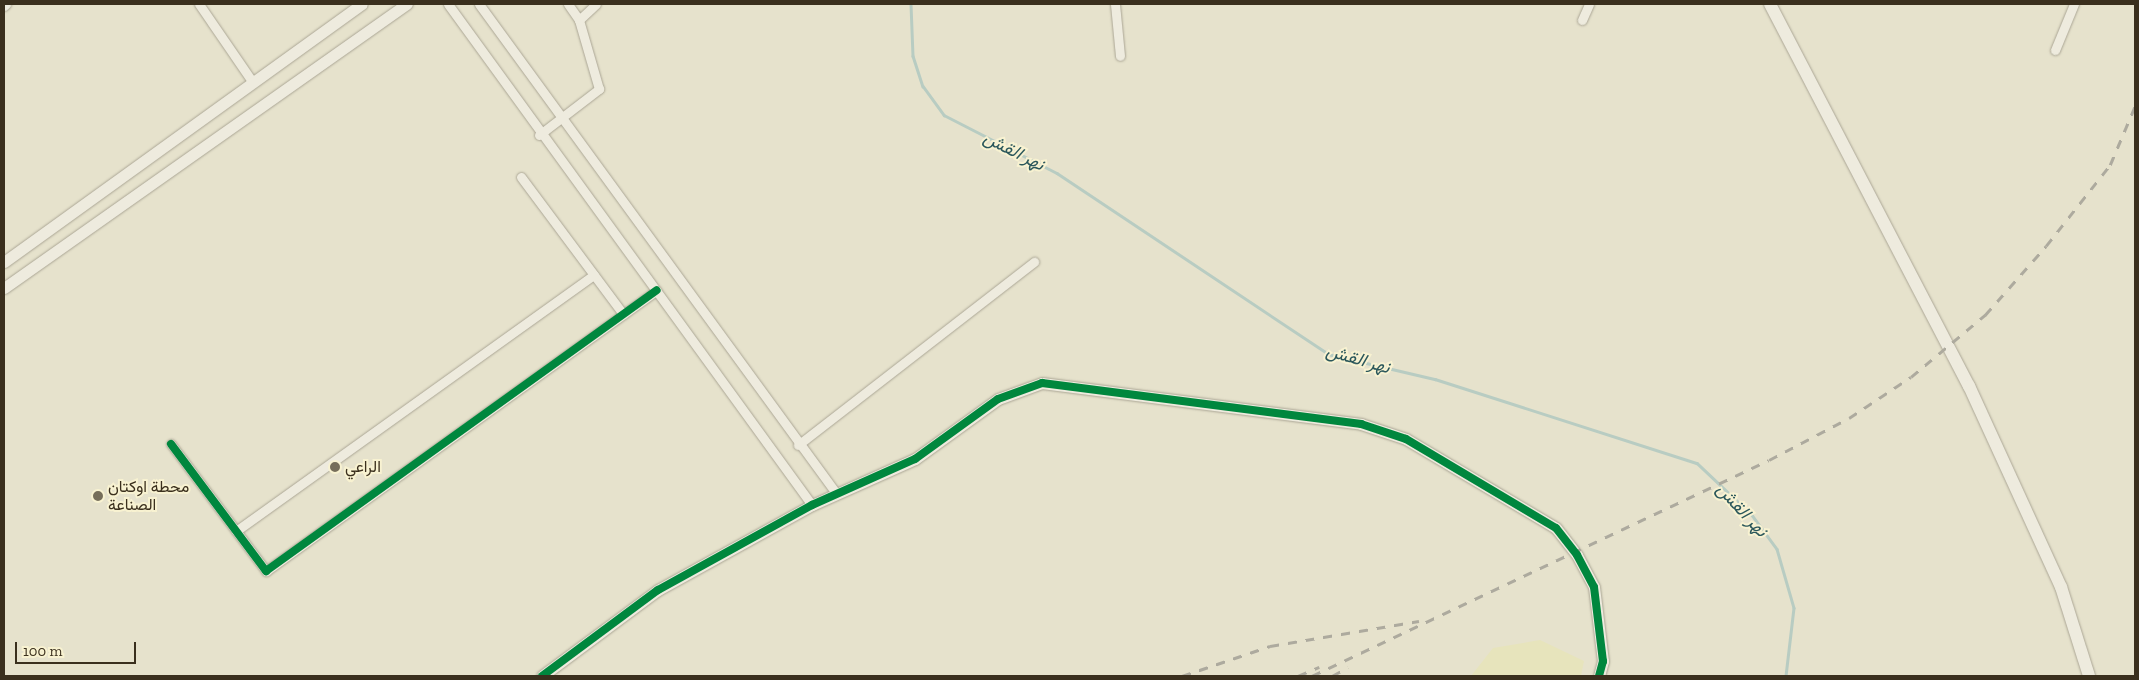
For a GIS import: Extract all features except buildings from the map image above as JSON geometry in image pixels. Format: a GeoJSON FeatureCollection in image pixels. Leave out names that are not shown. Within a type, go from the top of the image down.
{"type":"FeatureCollection","features":[{"type":"Feature","properties":{"kind":"main road"},"geometry":{"type":"LineString","coordinates":[[1770,4],[1969,386],[2061,587],[2089,676]]}},
{"type":"Feature","properties":{"kind":"street"},"geometry":{"type":"LineString","coordinates":[[199,4],[252,81]]}},
{"type":"Feature","properties":{"kind":"street"},"geometry":{"type":"LineString","coordinates":[[4,262],[252,81],[362,4]]}},
{"type":"Feature","properties":{"kind":"street"},"geometry":{"type":"LineString","coordinates":[[4,288],[406,4]]}},
{"type":"Feature","properties":{"kind":"street"},"geometry":{"type":"LineString","coordinates":[[448,4],[539,135],[656,290],[812,505]]}},
{"type":"Feature","properties":{"kind":"street"},"geometry":{"type":"LineString","coordinates":[[479,4],[563,116],[798,445],[836,493]]}},
{"type":"Feature","properties":{"kind":"street"},"geometry":{"type":"LineString","coordinates":[[539,135],[599,89],[579,20],[568,4]]}},
{"type":"Feature","properties":{"kind":"street"},"geometry":{"type":"LineString","coordinates":[[579,20],[596,4]]}},
{"type":"Feature","properties":{"kind":"street"},"geometry":{"type":"LineString","coordinates":[[1115,4],[1120,56]]}},
{"type":"Feature","properties":{"kind":"street"},"geometry":{"type":"LineString","coordinates":[[1582,20],[1589,4]]}},
{"type":"Feature","properties":{"kind":"street"},"geometry":{"type":"LineString","coordinates":[[2055,50],[2074,4]]}},
{"type":"Feature","properties":{"kind":"street"},"geometry":{"type":"LineString","coordinates":[[521,177],[623,314]]}},
{"type":"Feature","properties":{"kind":"street"},"geometry":{"type":"LineString","coordinates":[[798,445],[1034,262]]}},
{"type":"Feature","properties":{"kind":"street"},"geometry":{"type":"LineString","coordinates":[[236,531],[594,275]]}},
{"type":"Feature","properties":{"kind":"street"},"geometry":{"type":"LineString","coordinates":[[171,444],[266,571],[656,290]]}},
{"type":"Feature","properties":{"kind":"street"},"geometry":{"type":"LineString","coordinates":[[542,676],[658,590],[812,505],[915,460],[998,399],[1042,383],[1361,424],[1406,439],[1556,528],[1577,554],[1594,587],[1603,661],[1599,676]]}},
{"type":"Feature","properties":{"kind":"shaded area"},"geometry":{"type":"Polygon","coordinates":[[[1540,640],[1584,661],[1581,676],[1471,676],[1493,648],[1540,640]]]}},
{"type":"Feature","properties":{"kind":"waterway","name":"نهر القش"},"geometry":{"type":"LineString","coordinates":[[911,4],[913,56],[923,86],[944,115],[1057,173],[1328,354],[1435,379],[1697,463],[1752,515],[1777,549],[1794,608],[1786,676]]}},
{"type":"Feature","properties":{"kind":"railway"},"geometry":{"type":"LineString","coordinates":[[1312,676],[1769,460],[1849,418],[1911,377],[1985,315],[2046,246],[2110,165],[2135,106]]}},
{"type":"Feature","properties":{"kind":"railway"},"geometry":{"type":"LineString","coordinates":[[1182,676],[1270,646],[1419,621]]}},
{"type":"Feature","properties":{"kind":"railway"},"geometry":{"type":"LineString","coordinates":[[1298,676],[1319,667]]}},
{"type":"Feature","properties":{"kind":"railway"},"geometry":{"type":"LineString","coordinates":[[1332,676],[1348,667]]}},
{"type":"Feature","properties":{"kind":"cycle path"},"geometry":{"type":"LineString","coordinates":[[171,444],[266,571],[657,290]]}},
{"type":"Feature","properties":{"kind":"cycle path"},"geometry":{"type":"LineString","coordinates":[[542,676],[658,590],[812,505],[915,459],[998,399],[1042,383],[1361,424],[1406,439],[1556,528],[1577,555],[1594,587],[1603,661],[1599,676]]}},
{"type":"Feature","properties":{"kind":"place","name":"الراعي"},"geometry":{"type":"Point","coordinates":[335,467]}},
{"type":"Feature","properties":{"kind":"place","name":"محطة اوكتان الصناعة"},"geometry":{"type":"Point","coordinates":[98,496]}}]}
